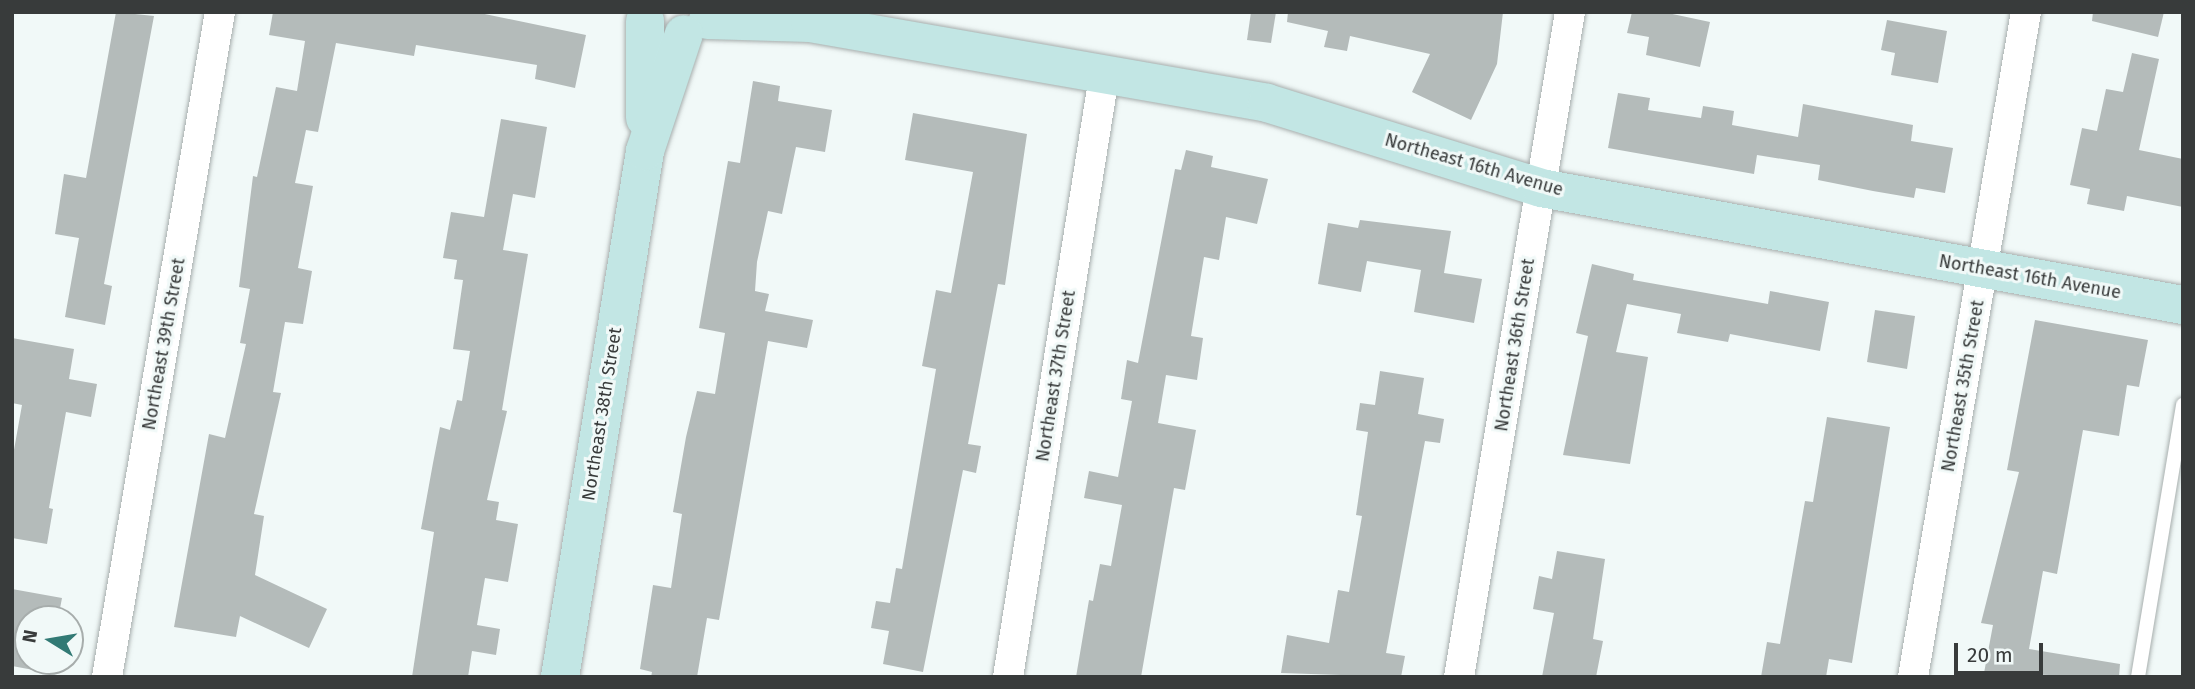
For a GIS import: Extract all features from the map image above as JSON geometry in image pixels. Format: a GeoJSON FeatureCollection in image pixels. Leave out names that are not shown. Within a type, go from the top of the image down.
{"type":"FeatureCollection","features":[{"type":"Feature","properties":{"kind":"street","name":"Northeast 39th Street"},"geometry":{"type":"LineString","coordinates":[[107,677],[220,12]]}},
{"type":"Feature","properties":{"kind":"street","name":"Northeast 36th Street"},"geometry":{"type":"LineString","coordinates":[[1460,677],[1570,12]]}},
{"type":"Feature","properties":{"kind":"street","name":"Northeast 35th Street"},"geometry":{"type":"LineString","coordinates":[[1913,677],[2026,12]]}},
{"type":"Feature","properties":{"kind":"street","name":"Northeast 16th Avenue"},"geometry":{"type":"LineString","coordinates":[[642,17],[656,30],[701,22],[798,18],[1104,76],[1267,103],[1541,188],[2183,305]]}},
{"type":"Feature","properties":{"kind":"street","name":"Northeast 38th Street"},"geometry":{"type":"LineString","coordinates":[[559,677],[645,151],[642,17]]}},
{"type":"Feature","properties":{"kind":"street","name":"Northeast 38th Street"},"geometry":{"type":"LineString","coordinates":[[645,151],[701,22]]}},
{"type":"Feature","properties":{"kind":"street","name":"Northeast 37th Street"},"geometry":{"type":"LineString","coordinates":[[1008,677],[1104,76]]}},
{"type":"Feature","properties":{"kind":"lane"},"geometry":{"type":"LineString","coordinates":[[2138,677],[2183,405]]}},
{"type":"Feature","properties":{"kind":"building"},"geometry":{"type":"Polygon","coordinates":[[[116,12],[154,16],[104,284],[112,286],[105,325],[65,317],[79,238],[55,234],[64,174],[86,178],[116,12]]]}},
{"type":"Feature","properties":{"kind":"building"},"geometry":{"type":"Polygon","coordinates":[[[273,12],[475,12],[586,35],[575,88],[535,79],[537,65],[416,45],[414,56],[336,43],[318,132],[306,130],[295,183],[313,186],[298,268],[312,271],[303,324],[285,322],[273,392],[281,393],[254,514],[264,516],[255,575],[327,609],[309,648],[240,616],[236,637],[174,627],[209,434],[225,438],[246,344],[240,343],[250,289],[239,287],[253,176],[257,177],[276,87],[297,91],[305,41],[269,35],[273,12]]]}},
{"type":"Feature","properties":{"kind":"building"},"geometry":{"type":"Polygon","coordinates":[[[1251,12],[1276,12],[1271,43],[1247,40],[1251,12]]]}},
{"type":"Feature","properties":{"kind":"building"},"geometry":{"type":"Polygon","coordinates":[[[1288,12],[1503,12],[1497,64],[1471,120],[1412,92],[1430,54],[1350,36],[1347,51],[1324,47],[1328,31],[1287,22],[1288,12]]]}},
{"type":"Feature","properties":{"kind":"building"},"geometry":{"type":"Polygon","coordinates":[[[1632,12],[1663,12],[1710,22],[1700,67],[1646,55],[1649,37],[1627,33],[1632,12]]]}},
{"type":"Feature","properties":{"kind":"building"},"geometry":{"type":"Polygon","coordinates":[[[2093,12],[2164,12],[2158,37],[2092,21],[2093,12]]]}},
{"type":"Feature","properties":{"kind":"building"},"geometry":{"type":"Polygon","coordinates":[[[1887,20],[1947,31],[1938,83],[1891,75],[1895,53],[1881,50],[1887,20]]]}},
{"type":"Feature","properties":{"kind":"building"},"geometry":{"type":"Polygon","coordinates":[[[2132,53],[2159,59],[2139,150],[2183,159],[2183,207],[2127,196],[2124,211],[2087,204],[2090,189],[2070,185],[2082,128],[2097,131],[2106,89],[2123,92],[2132,53]]]}},
{"type":"Feature","properties":{"kind":"building"},"geometry":{"type":"Polygon","coordinates":[[[753,81],[780,86],[778,101],[832,110],[825,152],[796,147],[782,214],[768,211],[757,262],[755,291],[769,294],[765,311],[813,320],[807,348],[768,341],[719,620],[707,618],[697,677],[651,677],[652,672],[640,669],[653,585],[671,588],[682,514],[673,512],[686,437],[697,391],[715,394],[725,333],[699,328],[728,161],[740,163],[753,81]]]}},
{"type":"Feature","properties":{"kind":"building"},"geometry":{"type":"Polygon","coordinates":[[[1618,93],[1650,98],[1648,110],[1701,118],[1703,106],[1734,111],[1732,125],[1798,137],[1803,104],[1913,125],[1911,141],[1953,148],[1945,193],[1916,188],[1914,198],[1818,180],[1820,165],[1757,155],[1754,174],[1608,148],[1618,93]]]}},
{"type":"Feature","properties":{"kind":"building"},"geometry":{"type":"Polygon","coordinates":[[[913,113],[1027,134],[1005,285],[998,284],[968,444],[981,446],[976,473],[963,470],[923,672],[883,664],[889,631],[871,628],[876,601],[890,603],[896,568],[902,569],[936,369],[922,366],[936,290],[951,293],[973,172],[905,160],[913,113]]]}},
{"type":"Feature","properties":{"kind":"building"},"geometry":{"type":"Polygon","coordinates":[[[501,119],[547,127],[535,198],[513,194],[503,250],[528,254],[502,410],[507,411],[487,500],[499,502],[496,520],[518,524],[508,582],[485,578],[477,625],[500,629],[496,655],[472,651],[468,677],[412,677],[434,532],[421,529],[440,427],[450,430],[457,400],[462,401],[470,351],[453,349],[463,280],[454,279],[457,260],[443,258],[451,212],[484,217],[501,119]]]}},
{"type":"Feature","properties":{"kind":"building"},"geometry":{"type":"Polygon","coordinates":[[[1186,150],[1213,156],[1211,167],[1268,179],[1257,224],[1226,217],[1219,260],[1204,257],[1191,336],[1203,338],[1197,380],[1166,375],[1158,423],[1196,430],[1185,490],[1174,488],[1141,677],[1076,677],[1089,600],[1093,601],[1100,564],[1111,566],[1122,505],[1084,498],[1089,471],[1118,477],[1132,401],[1121,399],[1127,360],[1138,363],[1175,169],[1181,170],[1186,150]]]}},
{"type":"Feature","properties":{"kind":"building"},"geometry":{"type":"Polygon","coordinates":[[[1360,220],[1451,231],[1444,273],[1482,279],[1474,323],[1414,312],[1421,270],[1367,261],[1361,292],[1318,284],[1328,223],[1358,228],[1360,220]]]}},
{"type":"Feature","properties":{"kind":"building"},"geometry":{"type":"Polygon","coordinates":[[[1592,264],[1634,274],[1633,280],[1768,304],[1770,291],[1829,302],[1820,351],[1730,334],[1728,342],[1677,333],[1681,314],[1627,304],[1616,352],[1648,357],[1630,464],[1563,455],[1588,336],[1576,333],[1592,264]]]}},
{"type":"Feature","properties":{"kind":"building"},"geometry":{"type":"Polygon","coordinates":[[[1875,310],[1915,316],[1907,369],[1867,362],[1875,310]]]}},
{"type":"Feature","properties":{"kind":"building"},"geometry":{"type":"Polygon","coordinates":[[[2035,320],[2148,340],[2139,387],[2127,385],[2119,436],[2083,430],[2057,574],[2043,571],[2029,649],[2120,664],[2119,677],[1984,673],[1993,625],[1981,623],[2019,472],[2007,470],[2035,320]]]}},
{"type":"Feature","properties":{"kind":"building"},"geometry":{"type":"Polygon","coordinates":[[[12,338],[74,349],[69,379],[97,384],[91,417],[66,412],[49,508],[53,509],[47,544],[12,538],[12,461],[22,405],[12,403],[12,338]]]}},
{"type":"Feature","properties":{"kind":"building"},"geometry":{"type":"Polygon","coordinates":[[[1380,371],[1424,378],[1418,414],[1444,419],[1440,443],[1425,441],[1386,653],[1405,656],[1401,677],[1281,673],[1287,635],[1329,643],[1338,590],[1349,592],[1362,516],[1356,515],[1368,432],[1356,430],[1360,403],[1375,405],[1380,371]]]}},
{"type":"Feature","properties":{"kind":"building"},"geometry":{"type":"Polygon","coordinates":[[[1827,417],[1890,427],[1852,663],[1829,659],[1826,677],[1761,677],[1767,642],[1780,644],[1805,501],[1813,502],[1827,417]]]}},
{"type":"Feature","properties":{"kind":"building"},"geometry":{"type":"Polygon","coordinates":[[[1557,551],[1605,559],[1593,639],[1603,641],[1596,677],[1542,677],[1554,613],[1533,609],[1539,576],[1552,579],[1557,551]]]}},
{"type":"Feature","properties":{"kind":"building"},"geometry":{"type":"Polygon","coordinates":[[[12,589],[62,598],[61,605],[14,605],[12,666],[12,589]]]}}]}
